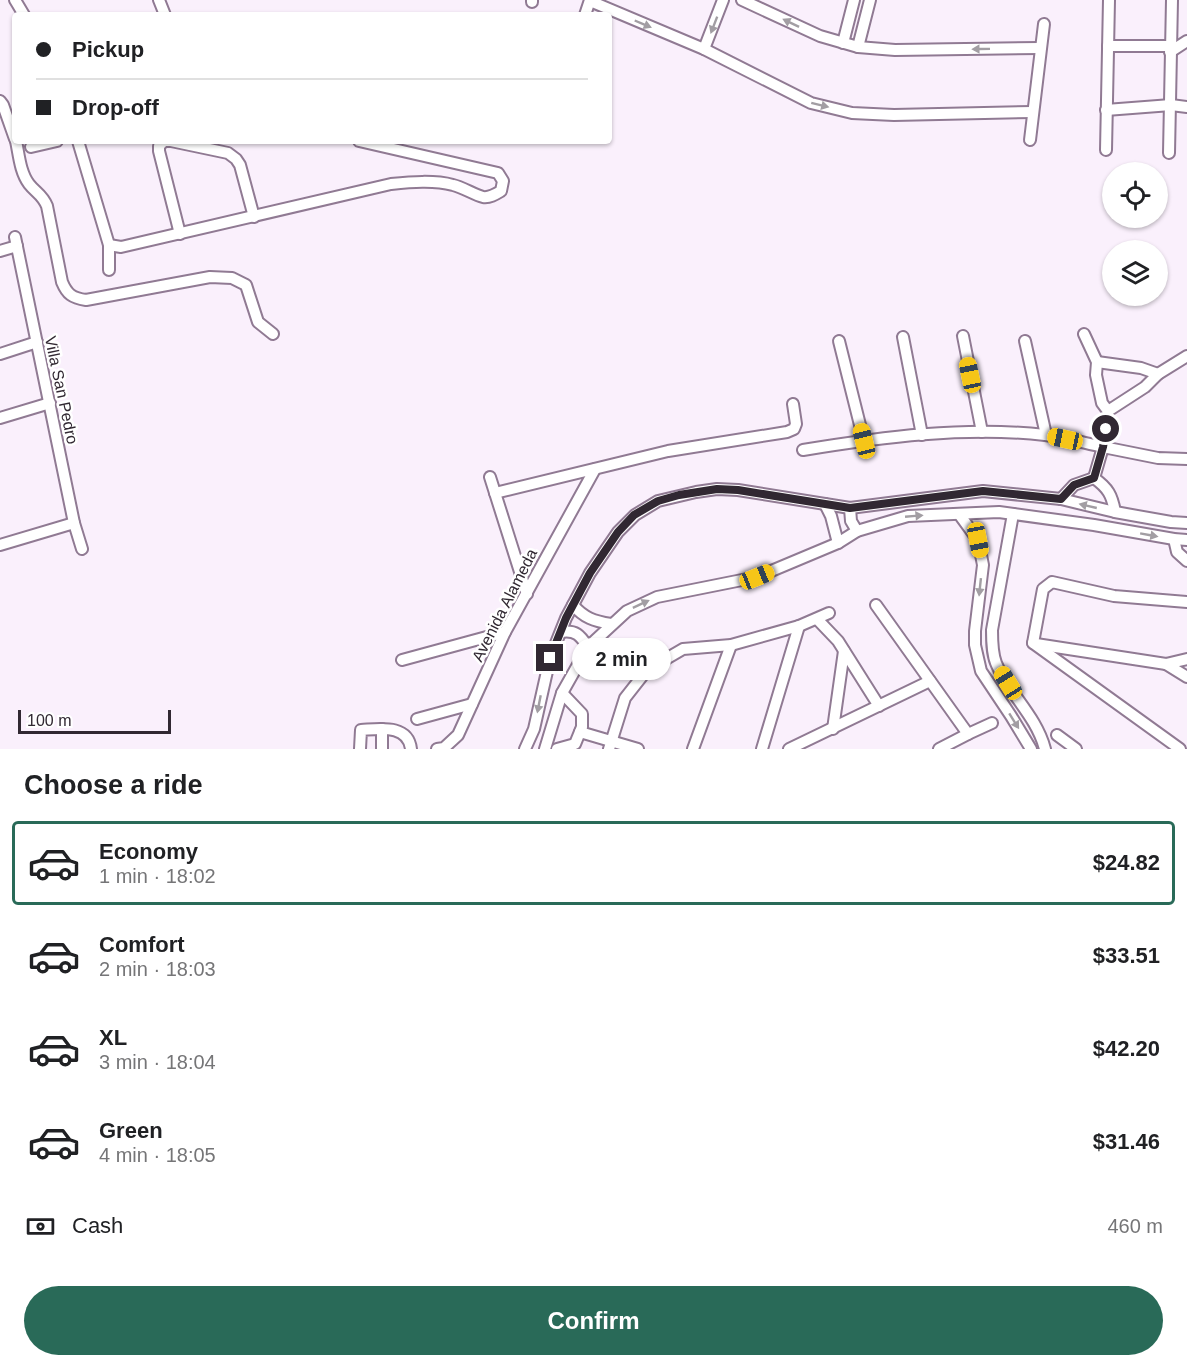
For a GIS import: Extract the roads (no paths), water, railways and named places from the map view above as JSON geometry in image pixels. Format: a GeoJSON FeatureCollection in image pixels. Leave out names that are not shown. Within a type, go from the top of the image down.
{"type":"FeatureCollection","features":[{"type":"Feature","properties":{"kind":"street"},"geometry":{"type":"LineString","coordinates":[[704,49],[723,0]]}},
{"type":"Feature","properties":{"kind":"street"},"geometry":{"type":"LineString","coordinates":[[742,0],[820,36],[858,47],[895,50],[1040,48]]}},
{"type":"Feature","properties":{"kind":"street"},"geometry":{"type":"LineString","coordinates":[[1106,150],[1109,0]]}},
{"type":"Feature","properties":{"kind":"street"},"geometry":{"type":"LineString","coordinates":[[1169,153],[1172,0]]}},
{"type":"Feature","properties":{"kind":"street"},"geometry":{"type":"LineString","coordinates":[[590,1],[704,49],[811,103],[852,113],[894,115],[1033,112]]}},
{"type":"Feature","properties":{"kind":"street"},"geometry":{"type":"LineString","coordinates":[[843,43],[853,5],[868,6],[858,47]]}},
{"type":"Feature","properties":{"kind":"street"},"geometry":{"type":"LineString","coordinates":[[1030,140],[1044,24]]}},
{"type":"Feature","properties":{"kind":"street"},"geometry":{"type":"LineString","coordinates":[[1108,46],[1170,49],[1187,41]]}},
{"type":"Feature","properties":{"kind":"street"},"geometry":{"type":"LineString","coordinates":[[0,101],[12,132]]}},
{"type":"Feature","properties":{"kind":"street"},"geometry":{"type":"LineString","coordinates":[[1106,110],[1171,105],[1187,107]]}},
{"type":"Feature","properties":{"kind":"street"},"geometry":{"type":"LineString","coordinates":[[16,144],[24,176],[29,184],[43,196],[47,206],[62,282],[65,290],[71,296],[86,300],[210,277],[231,278],[246,285],[258,322],[273,334]]}},
{"type":"Feature","properties":{"kind":"street"},"geometry":{"type":"LineString","coordinates":[[31,147],[44,144]]}},
{"type":"Feature","properties":{"kind":"street"},"geometry":{"type":"LineString","coordinates":[[79,144],[109,244],[109,270]]}},
{"type":"Feature","properties":{"kind":"street"},"geometry":{"type":"LineString","coordinates":[[162,144],[159,151],[180,234]]}},
{"type":"Feature","properties":{"kind":"street"},"geometry":{"type":"LineString","coordinates":[[185,144],[228,153],[236,159],[240,165],[254,217]]}},
{"type":"Feature","properties":{"kind":"street"},"geometry":{"type":"LineString","coordinates":[[109,244],[121,247],[391,184],[412,182],[449,184],[466,188],[483,197],[501,191],[503,181],[498,172],[372,144]]}},
{"type":"Feature","properties":{"kind":"street","name":"Villa San Pedro"},"geometry":{"type":"LineString","coordinates":[[0,251],[16,241],[74,523],[82,549]]}},
{"type":"Feature","properties":{"kind":"street"},"geometry":{"type":"LineString","coordinates":[[1084,334],[1097,362],[1096,375],[1102,403],[1108,411],[1103,447],[1094,478]]}},
{"type":"Feature","properties":{"kind":"street"},"geometry":{"type":"LineString","coordinates":[[963,336],[982,432]]}},
{"type":"Feature","properties":{"kind":"street"},"geometry":{"type":"LineString","coordinates":[[903,337],[922,435]]}},
{"type":"Feature","properties":{"kind":"street"},"geometry":{"type":"LineString","coordinates":[[1025,340],[1046,435]]}},
{"type":"Feature","properties":{"kind":"street"},"geometry":{"type":"LineString","coordinates":[[839,341],[864,441]]}},
{"type":"Feature","properties":{"kind":"street"},"geometry":{"type":"LineString","coordinates":[[0,354],[37,342]]}},
{"type":"Feature","properties":{"kind":"street"},"geometry":{"type":"LineString","coordinates":[[1108,411],[1187,356]]}},
{"type":"Feature","properties":{"kind":"street"},"geometry":{"type":"LineString","coordinates":[[1097,362],[1141,368],[1158,374]]}},
{"type":"Feature","properties":{"kind":"street"},"geometry":{"type":"LineString","coordinates":[[0,418],[50,403]]}},
{"type":"Feature","properties":{"kind":"street"},"geometry":{"type":"LineString","coordinates":[[495,493],[668,451],[788,432],[794,429],[796,424],[793,404]]}},
{"type":"Feature","properties":{"kind":"street"},"geometry":{"type":"LineString","coordinates":[[803,450],[922,435],[982,432],[1046,435],[1158,458],[1187,459]]}},
{"type":"Feature","properties":{"kind":"street","name":"Avenida Alameda"},"geometry":{"type":"LineString","coordinates":[[437,749],[444,748],[458,735],[505,632],[595,469]]}},
{"type":"Feature","properties":{"kind":"street"},"geometry":{"type":"LineString","coordinates":[[490,477],[527,594]]}},
{"type":"Feature","properties":{"kind":"street"},"geometry":{"type":"LineString","coordinates":[[1061,499],[1074,485],[1094,478]]}},
{"type":"Feature","properties":{"kind":"street"},"geometry":{"type":"LineString","coordinates":[[1094,478],[1104,484],[1112,494],[1115,512]]}},
{"type":"Feature","properties":{"kind":"street"},"geometry":{"type":"LineString","coordinates":[[525,749],[534,729],[550,658],[590,573],[618,532],[634,515],[658,501],[717,489],[738,490],[850,508],[983,491],[1061,499],[1115,512],[1187,523]]}},
{"type":"Feature","properties":{"kind":"street"},"geometry":{"type":"LineString","coordinates":[[825,504],[831,516],[838,543]]}},
{"type":"Feature","properties":{"kind":"street"},"geometry":{"type":"LineString","coordinates":[[850,508],[851,521],[857,531]]}},
{"type":"Feature","properties":{"kind":"street"},"geometry":{"type":"LineString","coordinates":[[545,749],[562,693],[588,648],[627,611],[657,597],[757,577],[838,543],[857,531],[908,516],[999,512],[1187,540]]}},
{"type":"Feature","properties":{"kind":"street"},"geometry":{"type":"LineString","coordinates":[[958,514],[978,540],[983,565],[975,631],[975,645],[981,670],[1030,749]]}},
{"type":"Feature","properties":{"kind":"street"},"geometry":{"type":"LineString","coordinates":[[1013,514],[992,630],[992,645],[996,663],[1025,706],[1045,749]]}},
{"type":"Feature","properties":{"kind":"street"},"geometry":{"type":"LineString","coordinates":[[0,545],[74,523]]}},
{"type":"Feature","properties":{"kind":"street"},"geometry":{"type":"LineString","coordinates":[[1174,539],[1178,552],[1187,561]]}},
{"type":"Feature","properties":{"kind":"street"},"geometry":{"type":"LineString","coordinates":[[1032,643],[1043,589],[1052,582],[1114,596],[1187,602]]}},
{"type":"Feature","properties":{"kind":"street"},"geometry":{"type":"LineString","coordinates":[[573,605],[581,615],[611,624]]}},
{"type":"Feature","properties":{"kind":"street"},"geometry":{"type":"LineString","coordinates":[[876,605],[968,734]]}},
{"type":"Feature","properties":{"kind":"street"},"geometry":{"type":"LineString","coordinates":[[610,745],[625,698],[647,670],[683,649],[731,645],[799,626],[829,613]]}},
{"type":"Feature","properties":{"kind":"street"},"geometry":{"type":"LineString","coordinates":[[817,619],[838,641],[879,706]]}},
{"type":"Feature","properties":{"kind":"street"},"geometry":{"type":"LineString","coordinates":[[762,749],[799,626]]}},
{"type":"Feature","properties":{"kind":"street"},"geometry":{"type":"LineString","coordinates":[[561,632],[573,631],[580,635],[588,648]]}},
{"type":"Feature","properties":{"kind":"street"},"geometry":{"type":"LineString","coordinates":[[402,660],[505,632]]}},
{"type":"Feature","properties":{"kind":"street"},"geometry":{"type":"LineString","coordinates":[[1032,643],[1166,664],[1187,659]]}},
{"type":"Feature","properties":{"kind":"street"},"geometry":{"type":"LineString","coordinates":[[1032,643],[1180,749]]}},
{"type":"Feature","properties":{"kind":"street"},"geometry":{"type":"LineString","coordinates":[[693,749],[731,645]]}},
{"type":"Feature","properties":{"kind":"street"},"geometry":{"type":"LineString","coordinates":[[975,645],[992,645]]}},
{"type":"Feature","properties":{"kind":"street"},"geometry":{"type":"LineString","coordinates":[[833,729],[844,651]]}},
{"type":"Feature","properties":{"kind":"street"},"geometry":{"type":"LineString","coordinates":[[1166,664],[1187,677]]}},
{"type":"Feature","properties":{"kind":"street"},"geometry":{"type":"LineString","coordinates":[[789,749],[930,681]]}},
{"type":"Feature","properties":{"kind":"street"},"geometry":{"type":"LineString","coordinates":[[557,749],[575,744],[582,727],[582,714],[562,693]]}},
{"type":"Feature","properties":{"kind":"street"},"geometry":{"type":"LineString","coordinates":[[417,719],[472,704]]}},
{"type":"Feature","properties":{"kind":"street"},"geometry":{"type":"LineString","coordinates":[[939,749],[992,723]]}},
{"type":"Feature","properties":{"kind":"street"},"geometry":{"type":"LineString","coordinates":[[382,729],[382,749]]}},
{"type":"Feature","properties":{"kind":"street"},"geometry":{"type":"LineString","coordinates":[[360,749],[362,730],[382,729],[398,730],[406,736],[411,749]]}},
{"type":"Feature","properties":{"kind":"street"},"geometry":{"type":"LineString","coordinates":[[580,732],[610,745],[638,749]]}},
{"type":"Feature","properties":{"kind":"street"},"geometry":{"type":"LineString","coordinates":[[1057,735],[1076,749]]}}]}
